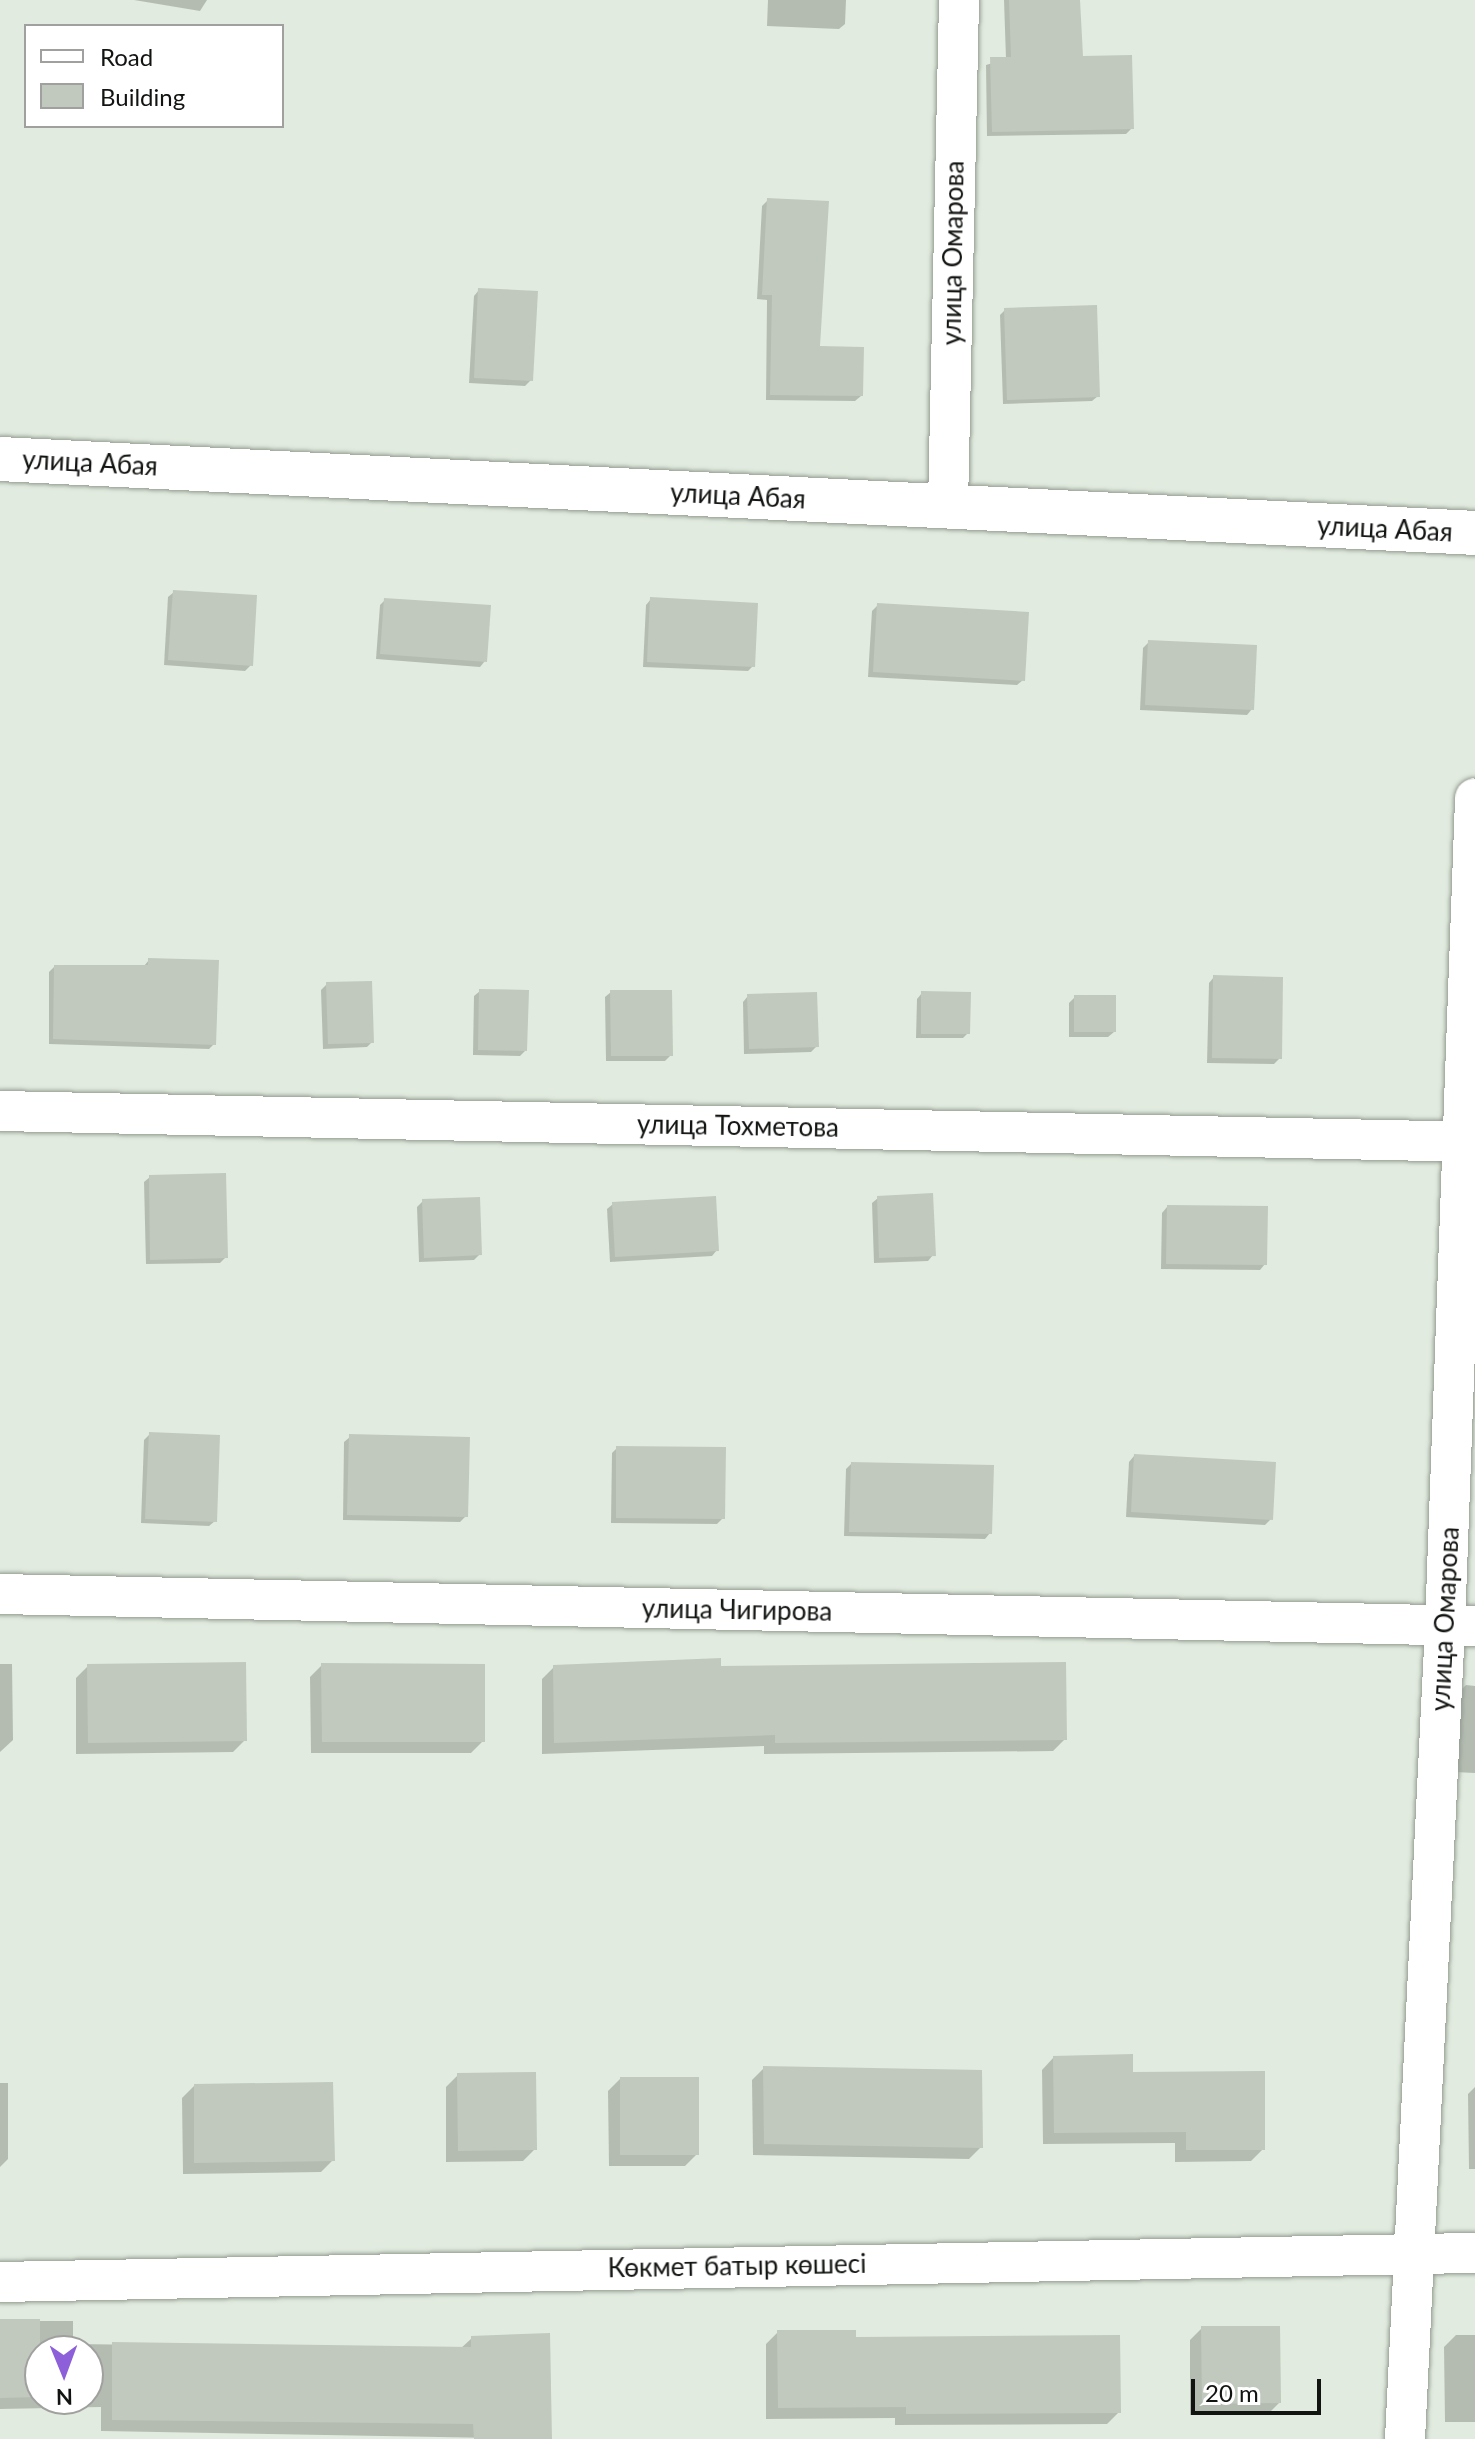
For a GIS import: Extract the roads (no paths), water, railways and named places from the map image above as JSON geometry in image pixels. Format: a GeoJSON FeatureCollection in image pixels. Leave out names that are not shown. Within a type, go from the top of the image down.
{"type":"FeatureCollection","features":[{"type":"Feature","properties":{"kind":"street","name":"улица Омарова"},"geometry":{"type":"LineString","coordinates":[[948,506],[959,0]]}},
{"type":"Feature","properties":{"kind":"street","name":"улица Абая"},"geometry":{"type":"LineString","coordinates":[[0,459],[1475,533]]}},
{"type":"Feature","properties":{"kind":"street","name":"улица Омарова"},"geometry":{"type":"LineString","coordinates":[[1405,2439],[1413,2252],[1460,1626],[1475,799]]}},
{"type":"Feature","properties":{"kind":"street","name":"улица Тохметова"},"geometry":{"type":"LineString","coordinates":[[0,1111],[1469,1142]]}},
{"type":"Feature","properties":{"kind":"street","name":"улица Чигирова"},"geometry":{"type":"LineString","coordinates":[[0,1594],[1460,1626]]}},
{"type":"Feature","properties":{"kind":"street","name":"Көкмет батыр көшесі"},"geometry":{"type":"LineString","coordinates":[[0,2282],[1475,2253]]}}]}
